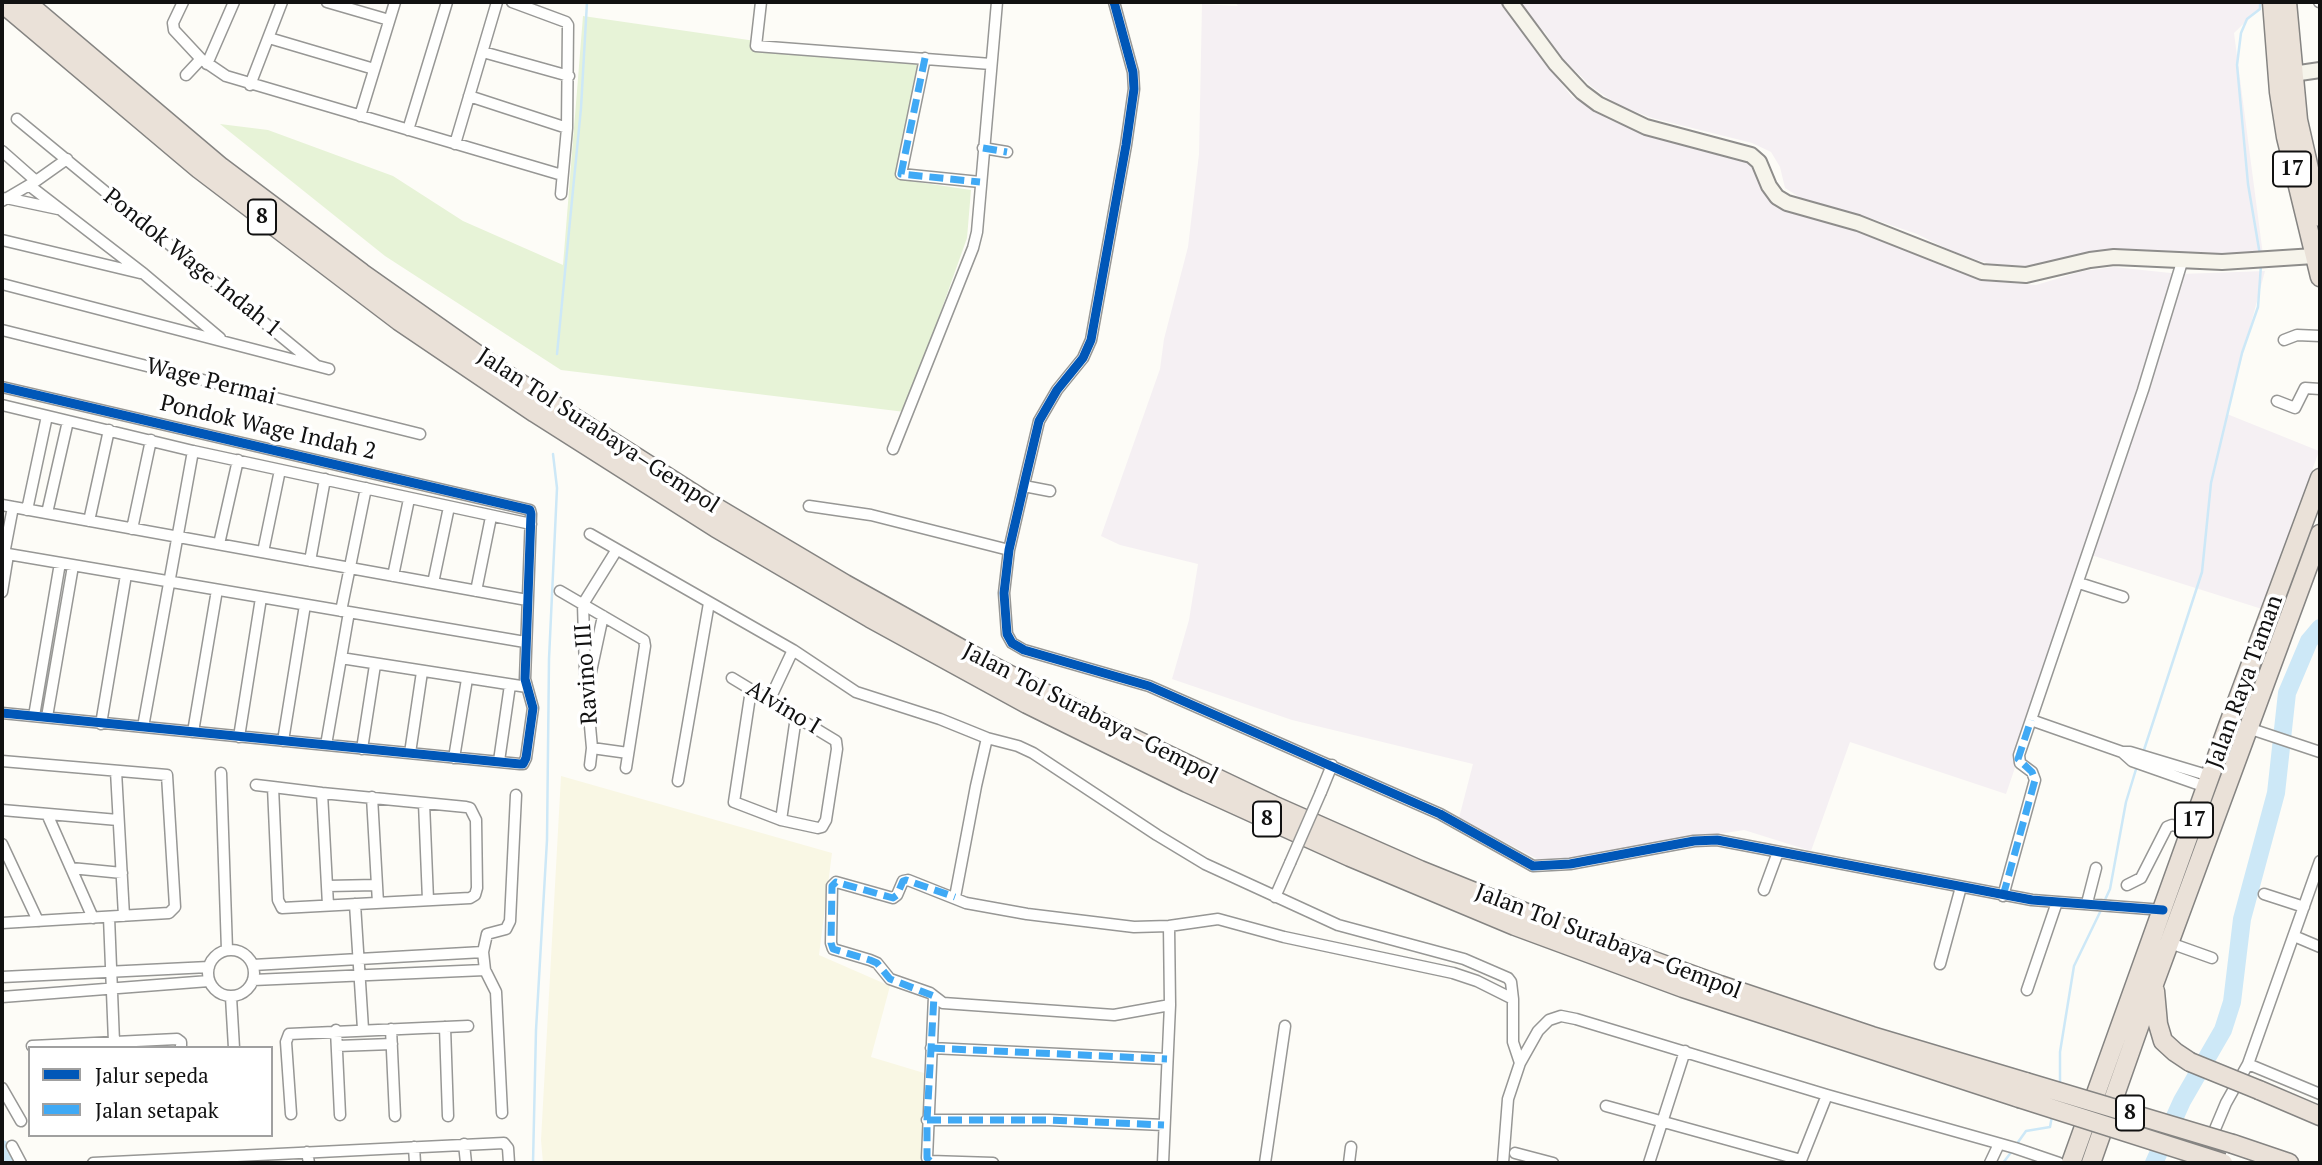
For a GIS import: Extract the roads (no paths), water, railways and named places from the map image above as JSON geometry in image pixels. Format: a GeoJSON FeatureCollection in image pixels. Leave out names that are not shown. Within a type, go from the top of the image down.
{"type":"FeatureCollection","features":[{"type":"Feature","properties":{"kind":"highway","name":"Jalan Tol Surabaya–Gempol"},"geometry":{"type":"LineString","coordinates":[[26,2],[221,167],[362,273],[501,371],[707,502],[845,584],[985,662],[1128,736],[1261,799],[1445,880],[1569,930],[1720,985],[1872,1036],[2224,1163]]}},
{"type":"Feature","properties":{"kind":"highway","name":"Jalan Tol Surabaya–Gempol"},"geometry":{"type":"LineString","coordinates":[[2,3],[199,169],[399,321],[535,413],[716,528],[906,638],[1027,704],[1188,783],[1350,857],[1503,920],[1683,988],[2022,1090],[2233,1144],[2287,1162]]}},
{"type":"Feature","properties":{"kind":"highway","name":"17"},"geometry":{"type":"LineString","coordinates":[[2280,8],[2292,168],[2320,277]]}},
{"type":"Feature","properties":{"kind":"highway","name":"17"},"geometry":{"type":"LineString","coordinates":[[2286,82],[2320,217]]}},
{"type":"Feature","properties":{"kind":"highway","name":"Jalan Raya Taman"},"geometry":{"type":"LineString","coordinates":[[2071,1163],[2320,478]]}},
{"type":"Feature","properties":{"kind":"highway","name":"Jalan Raya Taman"},"geometry":{"type":"LineString","coordinates":[[2091,1163],[2154,984],[2253,730],[2320,534]]}},
{"type":"Feature","properties":{"kind":"highway"},"geometry":{"type":"LineString","coordinates":[[2154,984],[2158,1024],[2163,1041],[2175,1052],[2190,1062],[2320,1116]]}},
{"type":"Feature","properties":{"kind":"street"},"geometry":{"type":"LineString","coordinates":[[183,2],[173,23],[174,30],[204,62],[226,76],[562,175]]}},
{"type":"Feature","properties":{"kind":"street"},"geometry":{"type":"LineString","coordinates":[[186,75],[204,62],[234,2]]}},
{"type":"Feature","properties":{"kind":"street"},"geometry":{"type":"LineString","coordinates":[[250,85],[282,2]]}},
{"type":"Feature","properties":{"kind":"street"},"geometry":{"type":"LineString","coordinates":[[327,2],[389,20]]}},
{"type":"Feature","properties":{"kind":"street"},"geometry":{"type":"LineString","coordinates":[[360,116],[395,2]]}},
{"type":"Feature","properties":{"kind":"street"},"geometry":{"type":"LineString","coordinates":[[408,130],[447,2]]}},
{"type":"Feature","properties":{"kind":"street"},"geometry":{"type":"LineString","coordinates":[[455,144],[497,2]]}},
{"type":"Feature","properties":{"kind":"street"},"geometry":{"type":"LineString","coordinates":[[512,2],[567,23],[569,76],[561,194]]}},
{"type":"Feature","properties":{"kind":"street"},"geometry":{"type":"LineString","coordinates":[[761,2],[756,46],[991,64]]}},
{"type":"Feature","properties":{"kind":"street"},"geometry":{"type":"LineString","coordinates":[[893,449],[977,232],[997,2]]}},
{"type":"Feature","properties":{"kind":"street"},"geometry":{"type":"LineString","coordinates":[[1114,2],[1133,72],[1134,89],[1126,145],[1091,340],[1083,358],[1057,390],[1039,421],[1009,550],[1004,616],[1007,635],[1012,643],[1024,650],[1149,686],[1440,814],[1533,866],[1570,864],[1706,840],[1732,842],[2003,896],[2163,910]]}},
{"type":"Feature","properties":{"kind":"street"},"geometry":{"type":"LineString","coordinates":[[1510,2],[1556,64],[1582,92],[1598,104],[1646,127],[1751,155],[1759,162],[1777,197],[1787,203],[1858,223],[1982,272],[2026,275],[2114,257],[2182,262],[2252,261],[2314,256]]}},
{"type":"Feature","properties":{"kind":"street"},"geometry":{"type":"LineString","coordinates":[[269,38],[374,69]]}},
{"type":"Feature","properties":{"kind":"street"},"geometry":{"type":"LineString","coordinates":[[483,52],[569,76]]}},
{"type":"Feature","properties":{"kind":"street"},"geometry":{"type":"LineString","coordinates":[[925,58],[901,174],[980,183]]}},
{"type":"Feature","properties":{"kind":"street"},"geometry":{"type":"LineString","coordinates":[[2286,82],[2320,69]]}},
{"type":"Feature","properties":{"kind":"street"},"geometry":{"type":"LineString","coordinates":[[469,96],[567,128]]}},
{"type":"Feature","properties":{"kind":"street","name":"Pondok Wage Indah 1"},"geometry":{"type":"LineString","coordinates":[[17,119],[317,366]]}},
{"type":"Feature","properties":{"kind":"street"},"geometry":{"type":"LineString","coordinates":[[983,148],[1007,152]]}},
{"type":"Feature","properties":{"kind":"street","name":"Pondok Wage Indah 1"},"geometry":{"type":"LineString","coordinates":[[2,151],[62,210],[144,274],[223,341]]}},
{"type":"Feature","properties":{"kind":"street","name":"Pondok Wage Indah 1"},"geometry":{"type":"LineString","coordinates":[[3,200],[67,159]]}},
{"type":"Feature","properties":{"kind":"street","name":"Pondok Wage Indah 1"},"geometry":{"type":"LineString","coordinates":[[3,200],[62,210]]}},
{"type":"Feature","properties":{"kind":"street","name":"Pondok Wage Indah 1"},"geometry":{"type":"LineString","coordinates":[[2,240],[144,274]]}},
{"type":"Feature","properties":{"kind":"street"},"geometry":{"type":"LineString","coordinates":[[2003,896],[2035,780],[2032,772],[2018,759],[2147,378],[2182,262]]}},
{"type":"Feature","properties":{"kind":"street","name":"Pondok Wage Indah 1"},"geometry":{"type":"LineString","coordinates":[[2,284],[330,369]]}},
{"type":"Feature","properties":{"kind":"street","name":"Wage Permai"},"geometry":{"type":"LineString","coordinates":[[2,330],[421,434]]}},
{"type":"Feature","properties":{"kind":"street"},"geometry":{"type":"LineString","coordinates":[[2284,340],[2291,336],[2320,336]]}},
{"type":"Feature","properties":{"kind":"street","name":"Pondok Wage Indah 2"},"geometry":{"type":"LineString","coordinates":[[2,387],[526,509],[531,512],[531,524]]}},
{"type":"Feature","properties":{"kind":"street"},"geometry":{"type":"LineString","coordinates":[[2277,401],[2295,408],[2305,388],[2320,389]]}},
{"type":"Feature","properties":{"kind":"street"},"geometry":{"type":"LineString","coordinates":[[2,405],[194,451],[531,524],[525,642],[527,687],[533,709],[526,762],[520,764],[2,713]]}},
{"type":"Feature","properties":{"kind":"street"},"geometry":{"type":"LineString","coordinates":[[27,510],[47,416]]}},
{"type":"Feature","properties":{"kind":"street"},"geometry":{"type":"LineString","coordinates":[[47,513],[68,421]]}},
{"type":"Feature","properties":{"kind":"street"},"geometry":{"type":"LineString","coordinates":[[89,521],[110,430]]}},
{"type":"Feature","properties":{"kind":"street"},"geometry":{"type":"LineString","coordinates":[[132,529],[151,440]]}},
{"type":"Feature","properties":{"kind":"street"},"geometry":{"type":"LineString","coordinates":[[143,727],[194,451]]}},
{"type":"Feature","properties":{"kind":"street"},"geometry":{"type":"LineString","coordinates":[[219,544],[238,460]]}},
{"type":"Feature","properties":{"kind":"street"},"geometry":{"type":"LineString","coordinates":[[263,552],[280,470]]}},
{"type":"Feature","properties":{"kind":"street"},"geometry":{"type":"LineString","coordinates":[[310,561],[325,479]]}},
{"type":"Feature","properties":{"kind":"street"},"geometry":{"type":"LineString","coordinates":[[1024,486],[1050,491]]}},
{"type":"Feature","properties":{"kind":"street"},"geometry":{"type":"LineString","coordinates":[[326,745],[341,659],[350,568],[366,488]]}},
{"type":"Feature","properties":{"kind":"street"},"geometry":{"type":"LineString","coordinates":[[393,576],[408,499]]}},
{"type":"Feature","properties":{"kind":"street"},"geometry":{"type":"LineString","coordinates":[[2,505],[527,600]]}},
{"type":"Feature","properties":{"kind":"street"},"geometry":{"type":"LineString","coordinates":[[809,506],[871,515],[1009,550]]}},
{"type":"Feature","properties":{"kind":"street"},"geometry":{"type":"LineString","coordinates":[[2,592],[13,507]]}},
{"type":"Feature","properties":{"kind":"street"},"geometry":{"type":"LineString","coordinates":[[433,583],[449,507]]}},
{"type":"Feature","properties":{"kind":"street"},"geometry":{"type":"LineString","coordinates":[[476,591],[491,517]]}},
{"type":"Feature","properties":{"kind":"street"},"geometry":{"type":"LineString","coordinates":[[590,534],[793,650],[856,692],[940,719],[987,738],[1018,746],[1042,758],[1205,864],[1338,926],[1438,951],[1498,973],[1511,982],[1513,1042],[1520,1063]]}},
{"type":"Feature","properties":{"kind":"street","name":"Ravino III"},"geometry":{"type":"LineString","coordinates":[[590,765],[592,748],[588,688],[584,671],[583,604],[616,551]]}},
{"type":"Feature","properties":{"kind":"street"},"geometry":{"type":"LineString","coordinates":[[5,554],[525,642]]}},
{"type":"Feature","properties":{"kind":"street"},"geometry":{"type":"LineString","coordinates":[[34,716],[60,563]]}},
{"type":"Feature","properties":{"kind":"street"},"geometry":{"type":"LineString","coordinates":[[47,718],[73,566]]}},
{"type":"Feature","properties":{"kind":"street"},"geometry":{"type":"LineString","coordinates":[[101,724],[126,575]]}},
{"type":"Feature","properties":{"kind":"street"},"geometry":{"type":"LineString","coordinates":[[2079,583],[2123,597]]}},
{"type":"Feature","properties":{"kind":"street"},"geometry":{"type":"LineString","coordinates":[[193,732],[218,590]]}},
{"type":"Feature","properties":{"kind":"street"},"geometry":{"type":"LineString","coordinates":[[559,591],[642,638],[644,643],[626,768]]}},
{"type":"Feature","properties":{"kind":"street"},"geometry":{"type":"LineString","coordinates":[[239,737],[261,598]]}},
{"type":"Feature","properties":{"kind":"street"},"geometry":{"type":"LineString","coordinates":[[678,781],[709,603]]}},
{"type":"Feature","properties":{"kind":"street"},"geometry":{"type":"LineString","coordinates":[[283,741],[305,605]]}},
{"type":"Feature","properties":{"kind":"street"},"geometry":{"type":"LineString","coordinates":[[588,688],[603,616]]}},
{"type":"Feature","properties":{"kind":"street"},"geometry":{"type":"LineString","coordinates":[[769,701],[793,650]]}},
{"type":"Feature","properties":{"kind":"street"},"geometry":{"type":"LineString","coordinates":[[341,659],[527,687]]}},
{"type":"Feature","properties":{"kind":"street"},"geometry":{"type":"LineString","coordinates":[[362,749],[374,665]]}},
{"type":"Feature","properties":{"kind":"street"},"geometry":{"type":"LineString","coordinates":[[410,753],[422,672]]}},
{"type":"Feature","properties":{"kind":"street","name":"Alvino I"},"geometry":{"type":"LineString","coordinates":[[732,678],[833,738],[837,749],[824,825],[818,828],[781,820]]}},
{"type":"Feature","properties":{"kind":"street"},"geometry":{"type":"LineString","coordinates":[[454,758],[467,679]]}},
{"type":"Feature","properties":{"kind":"street"},"geometry":{"type":"LineString","coordinates":[[499,761],[510,685]]}},
{"type":"Feature","properties":{"kind":"street"},"geometry":{"type":"LineString","coordinates":[[751,690],[733,799],[736,803],[781,820],[796,717]]}},
{"type":"Feature","properties":{"kind":"street"},"geometry":{"type":"LineString","coordinates":[[2031,720],[2208,782]]}},
{"type":"Feature","properties":{"kind":"street"},"geometry":{"type":"LineString","coordinates":[[2253,730],[2320,752]]}},
{"type":"Feature","properties":{"kind":"street"},"geometry":{"type":"LineString","coordinates":[[955,897],[975,786],[987,738]]}},
{"type":"Feature","properties":{"kind":"street"},"geometry":{"type":"LineString","coordinates":[[592,748],[628,752]]}},
{"type":"Feature","properties":{"kind":"street"},"geometry":{"type":"LineString","coordinates":[[2,761],[164,774],[169,782],[174,909],[169,913],[2,923]]}},
{"type":"Feature","properties":{"kind":"street"},"geometry":{"type":"LineString","coordinates":[[1275,897],[1332,765]]}},
{"type":"Feature","properties":{"kind":"street"},"geometry":{"type":"LineString","coordinates":[[116,771],[124,916]]}},
{"type":"Feature","properties":{"kind":"street"},"geometry":{"type":"LineString","coordinates":[[221,773],[228,950]]}},
{"type":"Feature","properties":{"kind":"street"},"geometry":{"type":"LineString","coordinates":[[256,785],[470,807],[476,820],[475,895],[470,898],[282,908],[279,904],[273,787]]}},
{"type":"Feature","properties":{"kind":"street"},"geometry":{"type":"LineString","coordinates":[[322,793],[328,905]]}},
{"type":"Feature","properties":{"kind":"street"},"geometry":{"type":"LineString","coordinates":[[502,1113],[496,992],[485,970],[483,952],[487,934],[506,929],[510,921],[516,795]]}},
{"type":"Feature","properties":{"kind":"street"},"geometry":{"type":"LineString","coordinates":[[372,797],[378,903]]}},
{"type":"Feature","properties":{"kind":"street"},"geometry":{"type":"LineString","coordinates":[[424,803],[428,900]]}},
{"type":"Feature","properties":{"kind":"street"},"geometry":{"type":"LineString","coordinates":[[2,810],[118,820]]}},
{"type":"Feature","properties":{"kind":"street"},"geometry":{"type":"LineString","coordinates":[[47,814],[93,918]]}},
{"type":"Feature","properties":{"kind":"street"},"geometry":{"type":"LineString","coordinates":[[2127,885],[2141,878],[2167,827],[2172,825],[2191,830]]}},
{"type":"Feature","properties":{"kind":"street"},"geometry":{"type":"LineString","coordinates":[[2,844],[38,921]]}},
{"type":"Feature","properties":{"kind":"street"},"geometry":{"type":"LineString","coordinates":[[1764,890],[1778,852]]}},
{"type":"Feature","properties":{"kind":"street"},"geometry":{"type":"LineString","coordinates":[[2201,1163],[2226,1103],[2248,1064],[2320,861]]}},
{"type":"Feature","properties":{"kind":"street"},"geometry":{"type":"LineString","coordinates":[[71,868],[122,873]]}},
{"type":"Feature","properties":{"kind":"street"},"geometry":{"type":"LineString","coordinates":[[2091,904],[2096,868]]}},
{"type":"Feature","properties":{"kind":"street"},"geometry":{"type":"LineString","coordinates":[[1170,1005],[1107,1015],[943,1003],[934,996],[890,979],[877,963],[833,949],[832,886],[836,882],[893,898],[897,895],[902,881],[906,880],[966,903],[1027,914],[1134,927],[1169,926],[1206,919],[1227,921],[1284,937],[1453,973],[1477,981],[1513,999]]}},
{"type":"Feature","properties":{"kind":"street"},"geometry":{"type":"LineString","coordinates":[[327,886],[377,885]]}},
{"type":"Feature","properties":{"kind":"street"},"geometry":{"type":"LineString","coordinates":[[1940,964],[1961,887]]}},
{"type":"Feature","properties":{"kind":"street"},"geometry":{"type":"LineString","coordinates":[[2264,894],[2304,907]]}},
{"type":"Feature","properties":{"kind":"street"},"geometry":{"type":"LineString","coordinates":[[2027,990],[2057,902]]}},
{"type":"Feature","properties":{"kind":"street"},"geometry":{"type":"LineString","coordinates":[[355,904],[363,1030]]}},
{"type":"Feature","properties":{"kind":"street"},"geometry":{"type":"LineString","coordinates":[[109,917],[114,1042]]}},
{"type":"Feature","properties":{"kind":"street"},"geometry":{"type":"LineString","coordinates":[[1163,1163],[1170,1005],[1169,926]]}},
{"type":"Feature","properties":{"kind":"street"},"geometry":{"type":"LineString","coordinates":[[2294,936],[2320,947]]}},
{"type":"Feature","properties":{"kind":"street"},"geometry":{"type":"LineString","coordinates":[[2170,943],[2211,957]]}},
{"type":"Feature","properties":{"kind":"street"},"geometry":{"type":"LineString","coordinates":[[228,950],[240,952],[253,965],[253,980],[243,994],[231,997],[222,995],[209,981],[209,967],[216,956],[228,950]]}},
{"type":"Feature","properties":{"kind":"street"},"geometry":{"type":"LineString","coordinates":[[253,965],[483,952]]}},
{"type":"Feature","properties":{"kind":"street"},"geometry":{"type":"LineString","coordinates":[[2,977],[209,967]]}},
{"type":"Feature","properties":{"kind":"street"},"geometry":{"type":"LineString","coordinates":[[253,980],[485,970]]}},
{"type":"Feature","properties":{"kind":"street"},"geometry":{"type":"LineString","coordinates":[[2,997],[209,981]]}},
{"type":"Feature","properties":{"kind":"street"},"geometry":{"type":"LineString","coordinates":[[934,996],[927,1158],[930,1161],[993,1163]]}},
{"type":"Feature","properties":{"kind":"street"},"geometry":{"type":"LineString","coordinates":[[231,997],[234,1046]]}},
{"type":"Feature","properties":{"kind":"street"},"geometry":{"type":"LineString","coordinates":[[1503,1163],[1508,1099],[1520,1063],[1538,1031],[1549,1020],[1561,1016],[1576,1018],[2059,1163]]}},
{"type":"Feature","properties":{"kind":"street"},"geometry":{"type":"LineString","coordinates":[[290,1114],[287,1036],[290,1034],[468,1026]]}},
{"type":"Feature","properties":{"kind":"street"},"geometry":{"type":"LineString","coordinates":[[1265,1163],[1284,1026]]}},
{"type":"Feature","properties":{"kind":"street"},"geometry":{"type":"LineString","coordinates":[[445,1027],[448,1116]]}},
{"type":"Feature","properties":{"kind":"street"},"geometry":{"type":"LineString","coordinates":[[391,1029],[395,1116]]}},
{"type":"Feature","properties":{"kind":"street"},"geometry":{"type":"LineString","coordinates":[[336,1030],[340,1115]]}},
{"type":"Feature","properties":{"kind":"street"},"geometry":{"type":"LineString","coordinates":[[74,1046],[114,1042],[180,1044]]}},
{"type":"Feature","properties":{"kind":"street"},"geometry":{"type":"LineString","coordinates":[[337,1046],[392,1044]]}},
{"type":"Feature","properties":{"kind":"street"},"geometry":{"type":"LineString","coordinates":[[931,1048],[1167,1059]]}},
{"type":"Feature","properties":{"kind":"street"},"geometry":{"type":"LineString","coordinates":[[1649,1163],[1685,1051]]}},
{"type":"Feature","properties":{"kind":"street"},"geometry":{"type":"LineString","coordinates":[[2248,1064],[2320,1094]]}},
{"type":"Feature","properties":{"kind":"street"},"geometry":{"type":"LineString","coordinates":[[2,1088],[21,1121]]}},
{"type":"Feature","properties":{"kind":"street"},"geometry":{"type":"LineString","coordinates":[[1606,1106],[1800,1162],[1827,1095]]}},
{"type":"Feature","properties":{"kind":"street"},"geometry":{"type":"LineString","coordinates":[[928,1120],[1049,1120],[1164,1125]]}},
{"type":"Feature","properties":{"kind":"street"},"geometry":{"type":"LineString","coordinates":[[93,1163],[308,1158],[360,1151],[504,1143],[508,1148],[509,1163]]}},
{"type":"Feature","properties":{"kind":"street"},"geometry":{"type":"LineString","coordinates":[[464,1144],[466,1163]]}},
{"type":"Feature","properties":{"kind":"street"},"geometry":{"type":"LineString","coordinates":[[1990,1163],[2002,1144]]}},
{"type":"Feature","properties":{"kind":"street"},"geometry":{"type":"LineString","coordinates":[[12,1146],[21,1163]]}},
{"type":"Feature","properties":{"kind":"street"},"geometry":{"type":"LineString","coordinates":[[414,1147],[415,1163]]}},
{"type":"Feature","properties":{"kind":"street"},"geometry":{"type":"LineString","coordinates":[[1349,1163],[1351,1147]]}},
{"type":"Feature","properties":{"kind":"street"},"geometry":{"type":"LineString","coordinates":[[360,1151],[361,1163]]}},
{"type":"Feature","properties":{"kind":"street"},"geometry":{"type":"LineString","coordinates":[[1515,1153],[1553,1163]]}},
{"type":"Feature","properties":{"kind":"waterway"},"geometry":{"type":"LineString","coordinates":[[557,354],[581,108],[587,2]]}},
{"type":"Feature","properties":{"kind":"waterway"},"geometry":{"type":"LineString","coordinates":[[2260,2],[2260,9],[2247,19],[2241,33],[2237,65],[2248,184],[2260,255]]}},
{"type":"Feature","properties":{"kind":"waterway"},"geometry":{"type":"LineString","coordinates":[[2143,753],[2202,572],[2211,483],[2242,353],[2258,307],[2261,265]]}},
{"type":"Feature","properties":{"kind":"waterway"},"geometry":{"type":"LineString","coordinates":[[533,1163],[536,1030],[547,840],[549,659],[557,488],[553,454]]}},
{"type":"Feature","properties":{"kind":"waterway"},"geometry":{"type":"LineString","coordinates":[[2154,1163],[2182,1101],[2223,1030],[2232,1002],[2242,919],[2276,793],[2287,693],[2309,641],[2320,628]]}},
{"type":"Feature","properties":{"kind":"waterway"},"geometry":{"type":"LineString","coordinates":[[2104,902],[2110,889],[2126,802],[2137,766]]}},
{"type":"Feature","properties":{"kind":"waterway"},"geometry":{"type":"LineString","coordinates":[[2060,1086],[2060,1052],[2074,966],[2102,908]]}},
{"type":"Feature","properties":{"kind":"waterway"},"geometry":{"type":"LineString","coordinates":[[2016,1145],[2026,1131],[2050,1127],[2052,1116]]}},
{"type":"Feature","properties":{"kind":"waterway"},"geometry":{"type":"LineString","coordinates":[[2,1149],[9,1163]]}},
{"type":"Feature","properties":{"kind":"waterway"},"geometry":{"type":"LineString","coordinates":[[2003,1163],[2012,1151]]}}]}
